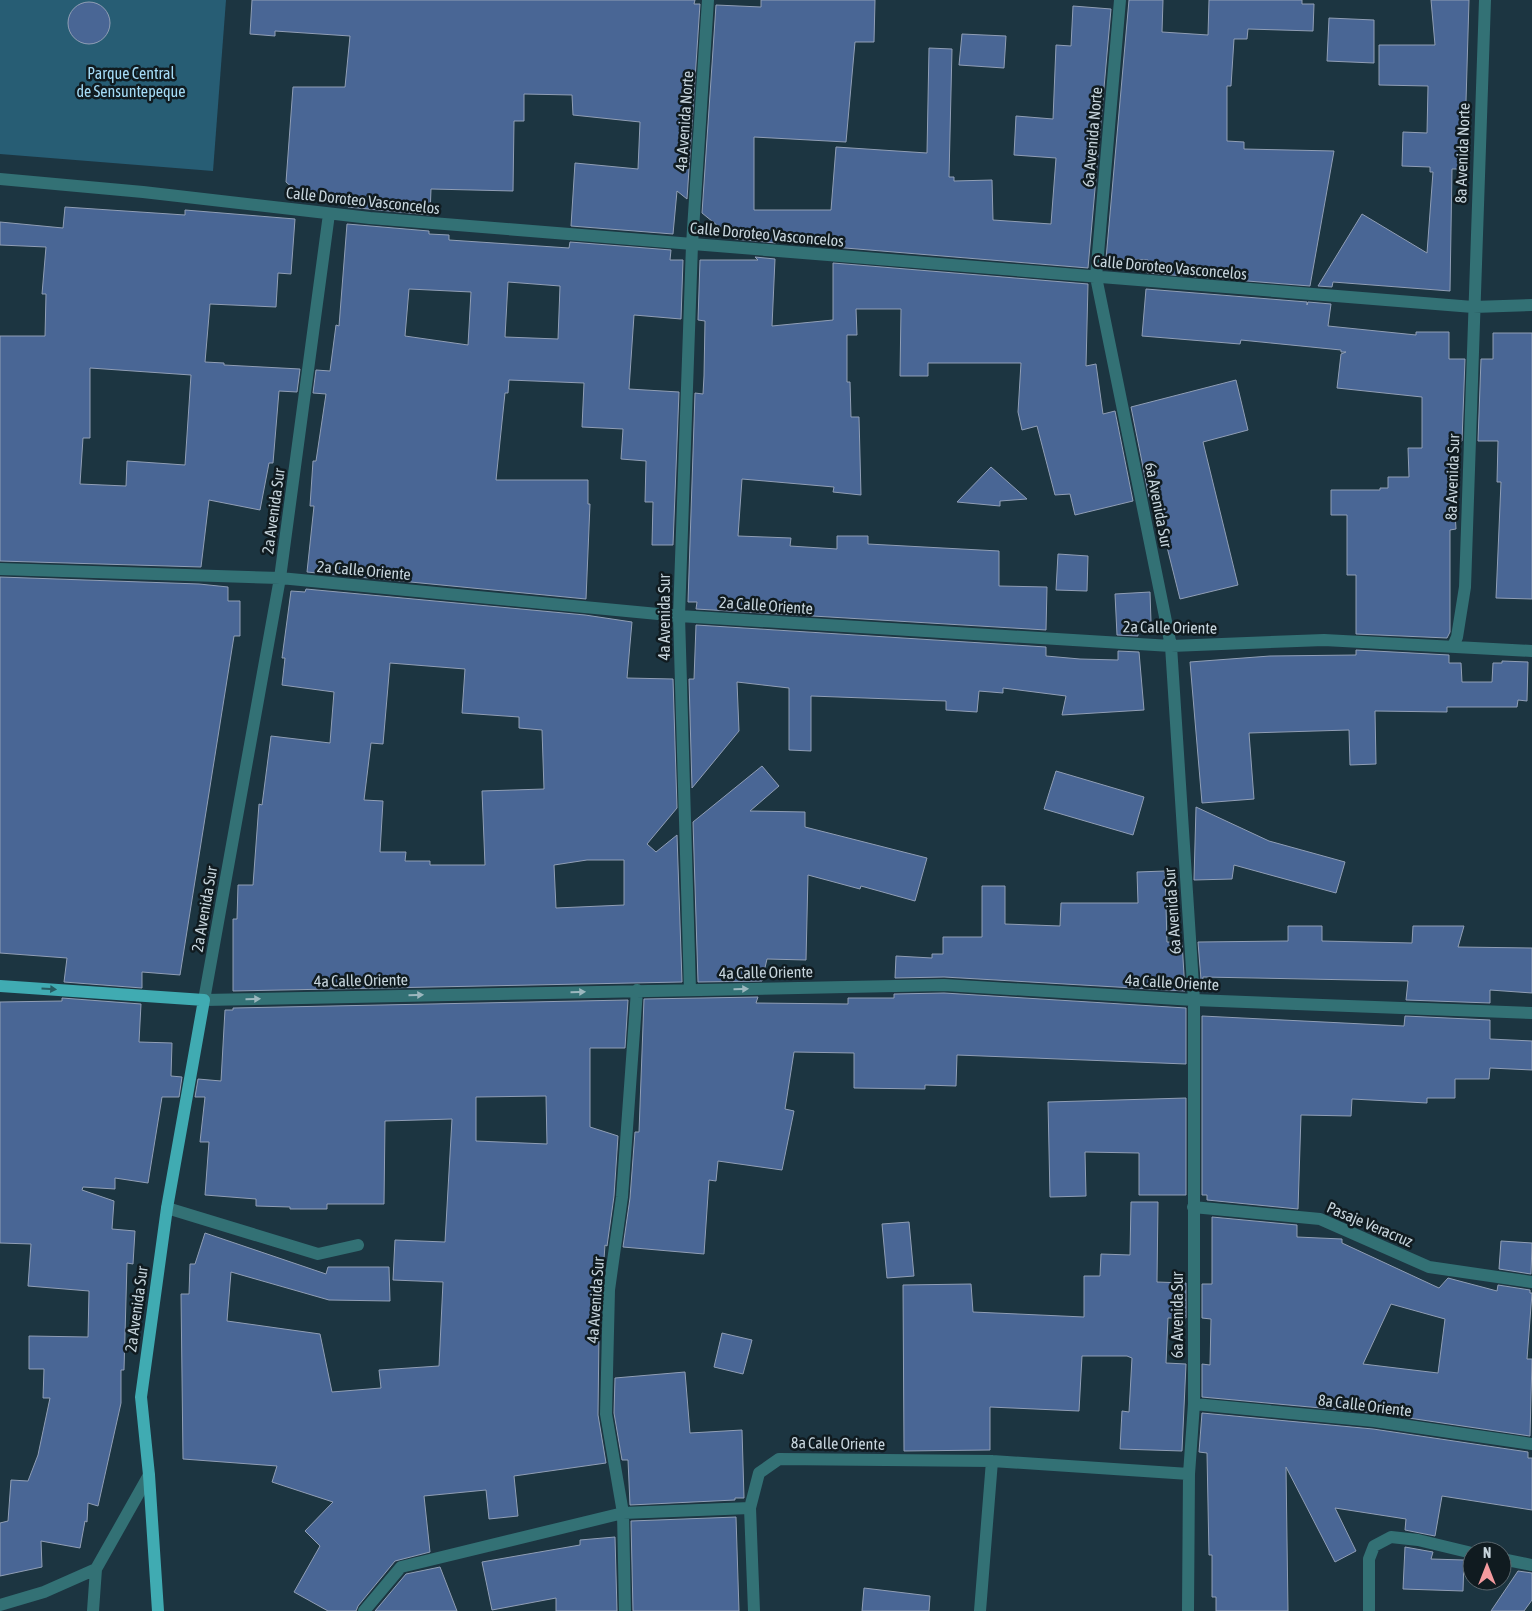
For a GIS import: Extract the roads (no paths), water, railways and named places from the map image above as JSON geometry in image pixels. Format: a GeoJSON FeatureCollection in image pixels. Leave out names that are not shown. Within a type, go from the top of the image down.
{"type":"FeatureCollection","features":[{"type":"Feature","properties":{"kind":"main road","name":"4a Calle Oriente"},"geometry":{"type":"LineString","coordinates":[[0,986],[204,1000]]}},
{"type":"Feature","properties":{"kind":"main road","name":"2a Avenida Sur"},"geometry":{"type":"LineString","coordinates":[[158,1611],[149,1475],[141,1397],[167,1208],[204,1000]]}},
{"type":"Feature","properties":{"kind":"street","name":"4a Avenida Norte"},"geometry":{"type":"LineString","coordinates":[[692,245],[708,0]]}},
{"type":"Feature","properties":{"kind":"street","name":"6a Avenida Norte"},"geometry":{"type":"LineString","coordinates":[[1096,277],[1120,0]]}},
{"type":"Feature","properties":{"kind":"street","name":"8a Avenida Norte"},"geometry":{"type":"LineString","coordinates":[[1473,307],[1485,0]]}},
{"type":"Feature","properties":{"kind":"street","name":"Calle Doroteo Vasconcelos"},"geometry":{"type":"LineString","coordinates":[[0,179],[143,192],[329,214],[692,245],[1473,307],[1532,305]]}},
{"type":"Feature","properties":{"kind":"street","name":"2a Avenida Sur"},"geometry":{"type":"LineString","coordinates":[[204,1000],[280,578],[329,214]]}},
{"type":"Feature","properties":{"kind":"street","name":"4a Avenida Sur"},"geometry":{"type":"LineString","coordinates":[[690,990],[679,616],[692,245]]}},
{"type":"Feature","properties":{"kind":"street","name":"6a Avenida Sur"},"geometry":{"type":"LineString","coordinates":[[1096,277],[1171,646],[1194,1000],[1194,1404],[1189,1474],[1188,1611]]}},
{"type":"Feature","properties":{"kind":"street","name":"8a Avenida Sur"},"geometry":{"type":"LineString","coordinates":[[1453,646],[1457,637],[1465,587],[1473,307]]}},
{"type":"Feature","properties":{"kind":"street","name":"2a Calle Oriente"},"geometry":{"type":"LineString","coordinates":[[0,569],[280,578],[679,616],[1171,646],[1324,640],[1532,651]]}},
{"type":"Feature","properties":{"kind":"street","name":"4a Calle Oriente"},"geometry":{"type":"LineString","coordinates":[[204,1000],[944,985],[1194,1000],[1532,1013]]}},
{"type":"Feature","properties":{"kind":"street","name":"4a Avenida Sur"},"geometry":{"type":"LineString","coordinates":[[625,1611],[623,1513],[606,1414],[609,1290],[622,1197],[637,990]]}},
{"type":"Feature","properties":{"kind":"street","name":"Pasaje Veracruz"},"geometry":{"type":"LineString","coordinates":[[1193,1207],[1320,1219],[1429,1267],[1532,1282]]}},
{"type":"Feature","properties":{"kind":"street"},"geometry":{"type":"LineString","coordinates":[[167,1208],[318,1254],[358,1244]]}},
{"type":"Feature","properties":{"kind":"street","name":"8a Calle Oriente"},"geometry":{"type":"LineString","coordinates":[[1194,1404],[1374,1421],[1532,1444]]}},
{"type":"Feature","properties":{"kind":"street","name":"8a Calle Oriente"},"geometry":{"type":"LineString","coordinates":[[754,1611],[750,1508],[759,1473],[779,1459],[992,1461],[1189,1474]]}},
{"type":"Feature","properties":{"kind":"street"},"geometry":{"type":"LineString","coordinates":[[980,1611],[992,1461]]}},
{"type":"Feature","properties":{"kind":"street"},"geometry":{"type":"LineString","coordinates":[[92,1611],[96,1569],[149,1475]]}},
{"type":"Feature","properties":{"kind":"street"},"geometry":{"type":"LineString","coordinates":[[364,1611],[401,1568],[623,1513],[750,1508]]}},
{"type":"Feature","properties":{"kind":"street"},"geometry":{"type":"LineString","coordinates":[[1369,1611],[1369,1559],[1374,1546],[1391,1537],[1418,1540],[1462,1551]]}},
{"type":"Feature","properties":{"kind":"street"},"geometry":{"type":"LineString","coordinates":[[1512,1561],[1532,1565]]}},
{"type":"Feature","properties":{"kind":"street"},"geometry":{"type":"LineString","coordinates":[[0,1605],[44,1592],[96,1569]]}},
{"type":"Feature","properties":{"kind":"park label","name":"Parque Central de Sensuntepeque"},"geometry":{"type":"Point","coordinates":[131,82]}}]}
